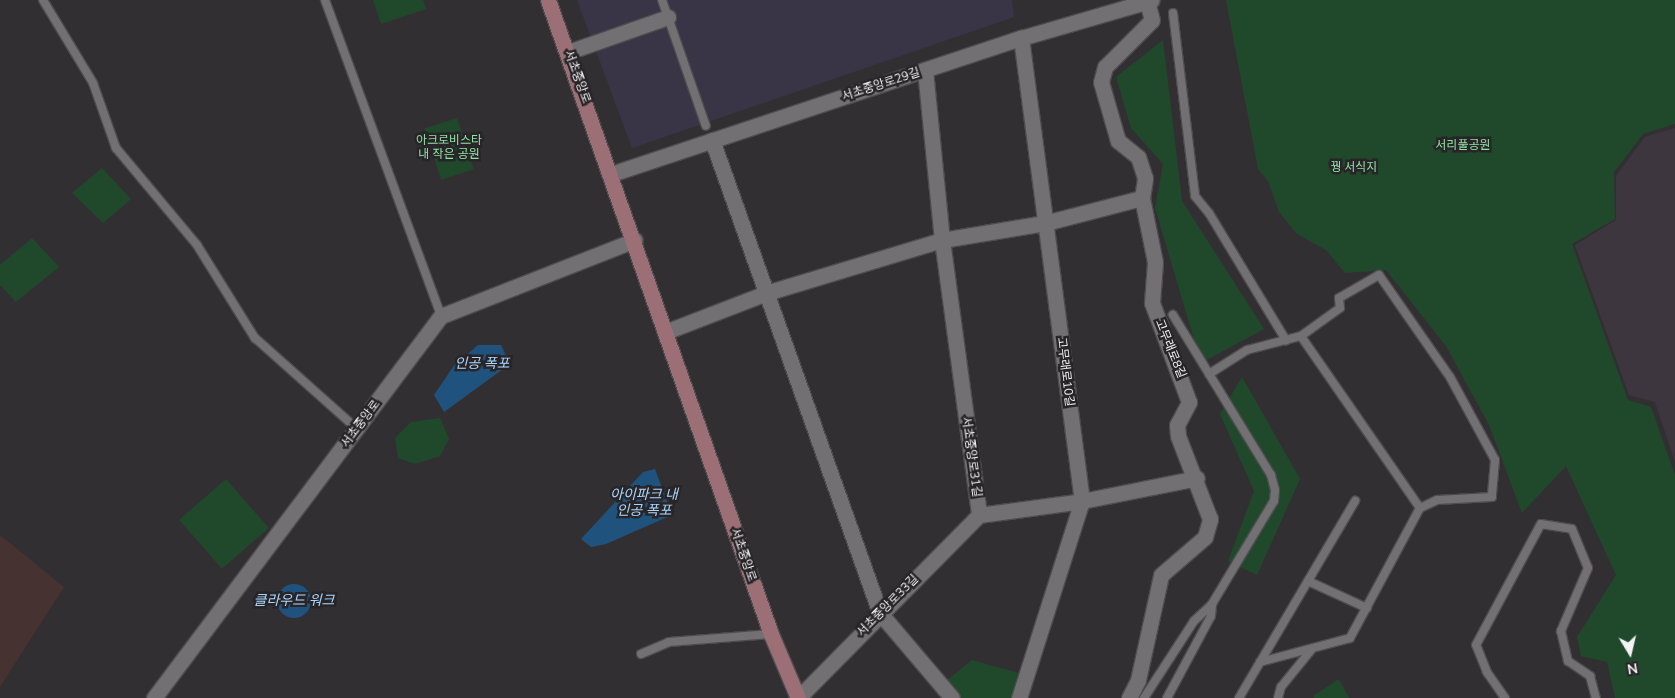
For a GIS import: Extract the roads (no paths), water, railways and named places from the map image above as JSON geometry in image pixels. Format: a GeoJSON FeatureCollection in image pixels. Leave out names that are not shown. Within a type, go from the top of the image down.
{"type":"FeatureCollection","features":[{"type":"Feature","properties":{"kind":"main road","name":"서초중앙로"},"geometry":{"type":"LineString","coordinates":[[548,0],[635,240],[665,332],[771,634],[798,698]]}},
{"type":"Feature","properties":{"kind":"street","name":"서초중앙로29길"},"geometry":{"type":"LineString","coordinates":[[611,174],[709,133],[925,70],[1021,38],[1150,0]]}},
{"type":"Feature","properties":{"kind":"street","name":"고무래로8길"},"geometry":{"type":"LineString","coordinates":[[1130,698],[1138,680],[1161,576],[1205,536],[1210,519],[1196,478],[1186,457],[1177,425],[1189,402],[1152,304],[1155,262],[1142,198],[1145,178],[1138,157],[1118,141],[1101,82],[1105,67],[1152,20],[1150,0]]}},
{"type":"Feature","properties":{"kind":"street"},"geometry":{"type":"LineString","coordinates":[[568,52],[668,17]]}},
{"type":"Feature","properties":{"kind":"street","name":"고무래로10길"},"geometry":{"type":"LineString","coordinates":[[1019,698],[1082,501],[1021,38]]}},
{"type":"Feature","properties":{"kind":"street","name":"서초중앙로31길"},"geometry":{"type":"LineString","coordinates":[[925,70],[942,240],[979,514],[1082,501],[1196,478]]}},
{"type":"Feature","properties":{"kind":"street"},"geometry":{"type":"LineString","coordinates":[[709,133],[880,613],[952,698]]}},
{"type":"Feature","properties":{"kind":"street"},"geometry":{"type":"LineString","coordinates":[[665,332],[766,293],[942,240],[1045,223],[1142,198]]}},
{"type":"Feature","properties":{"kind":"street"},"geometry":{"type":"LineString","coordinates":[[440,316],[635,240]]}},
{"type":"Feature","properties":{"kind":"street","name":"서초중앙로"},"geometry":{"type":"LineString","coordinates":[[154,698],[440,316]]}},
{"type":"Feature","properties":{"kind":"street","name":"서초중앙로33길"},"geometry":{"type":"LineString","coordinates":[[798,698],[979,514]]}},
{"type":"Feature","properties":{"kind":"lane"},"geometry":{"type":"LineString","coordinates":[[43,0],[93,83],[116,148],[197,245],[255,338],[357,429]]}},
{"type":"Feature","properties":{"kind":"lane"},"geometry":{"type":"LineString","coordinates":[[325,0],[440,316]]}},
{"type":"Feature","properties":{"kind":"lane"},"geometry":{"type":"LineString","coordinates":[[662,0],[709,133]]}},
{"type":"Feature","properties":{"kind":"lane"},"geometry":{"type":"LineString","coordinates":[[1173,13],[1194,196],[1209,213],[1286,340]]}},
{"type":"Feature","properties":{"kind":"lane"},"geometry":{"type":"LineString","coordinates":[[1210,374],[1247,350],[1301,336],[1340,308],[1339,298],[1379,275],[1429,343],[1495,460],[1492,497],[1437,500],[1420,508],[1350,638],[1260,662]]}},
{"type":"Feature","properties":{"kind":"lane"},"geometry":{"type":"LineString","coordinates":[[1144,698],[1194,621],[1212,604],[1274,501],[1275,490],[1271,475],[1173,315]]}},
{"type":"Feature","properties":{"kind":"lane"},"geometry":{"type":"LineString","coordinates":[[1301,336],[1420,508]]}},
{"type":"Feature","properties":{"kind":"lane"},"geometry":{"type":"LineString","coordinates":[[1239,698],[1355,501]]}},
{"type":"Feature","properties":{"kind":"lane"},"geometry":{"type":"LineString","coordinates":[[1504,698],[1487,672],[1476,645],[1541,524],[1572,529],[1588,568],[1561,631],[1568,661],[1590,676],[1596,698]]}},
{"type":"Feature","properties":{"kind":"lane"},"geometry":{"type":"LineString","coordinates":[[1308,581],[1367,608]]}},
{"type":"Feature","properties":{"kind":"lane"},"geometry":{"type":"LineString","coordinates":[[1167,698],[1211,616],[1212,604]]}},
{"type":"Feature","properties":{"kind":"lane"},"geometry":{"type":"LineString","coordinates":[[641,654],[670,642],[771,634]]}},
{"type":"Feature","properties":{"kind":"lane"},"geometry":{"type":"LineString","coordinates":[[1278,698],[1281,687],[1312,649]]}},
{"type":"Feature","properties":{"kind":"water","name":"인공 폭포"},"geometry":{"type":"Polygon","coordinates":[[[478,345],[501,345],[510,364],[444,412],[434,395],[453,367],[478,345]]]}},
{"type":"Feature","properties":{"kind":"water","name":"아이파크 내 인공 폭포"},"geometry":{"type":"Polygon","coordinates":[[[655,469],[672,515],[606,544],[591,547],[581,539],[643,472],[655,469]]]}},
{"type":"Feature","properties":{"kind":"water","name":"클라우드 워크"},"geometry":{"type":"Polygon","coordinates":[[[294,584],[301,585],[306,589],[310,594],[310,608],[306,613],[301,617],[294,618],[287,617],[282,613],[278,608],[277,601],[278,594],[282,589],[287,585],[294,584]]]}},
{"type":"Feature","properties":{"kind":"park label","name":"서리풀공원"},"geometry":{"type":"Point","coordinates":[1463,146]}},
{"type":"Feature","properties":{"kind":"park label","name":"아크로비스타 내 작은 공원"},"geometry":{"type":"Point","coordinates":[449,148]}},
{"type":"Feature","properties":{"kind":"park label","name":"꿩 서식지"},"geometry":{"type":"Point","coordinates":[1354,168]}}]}
